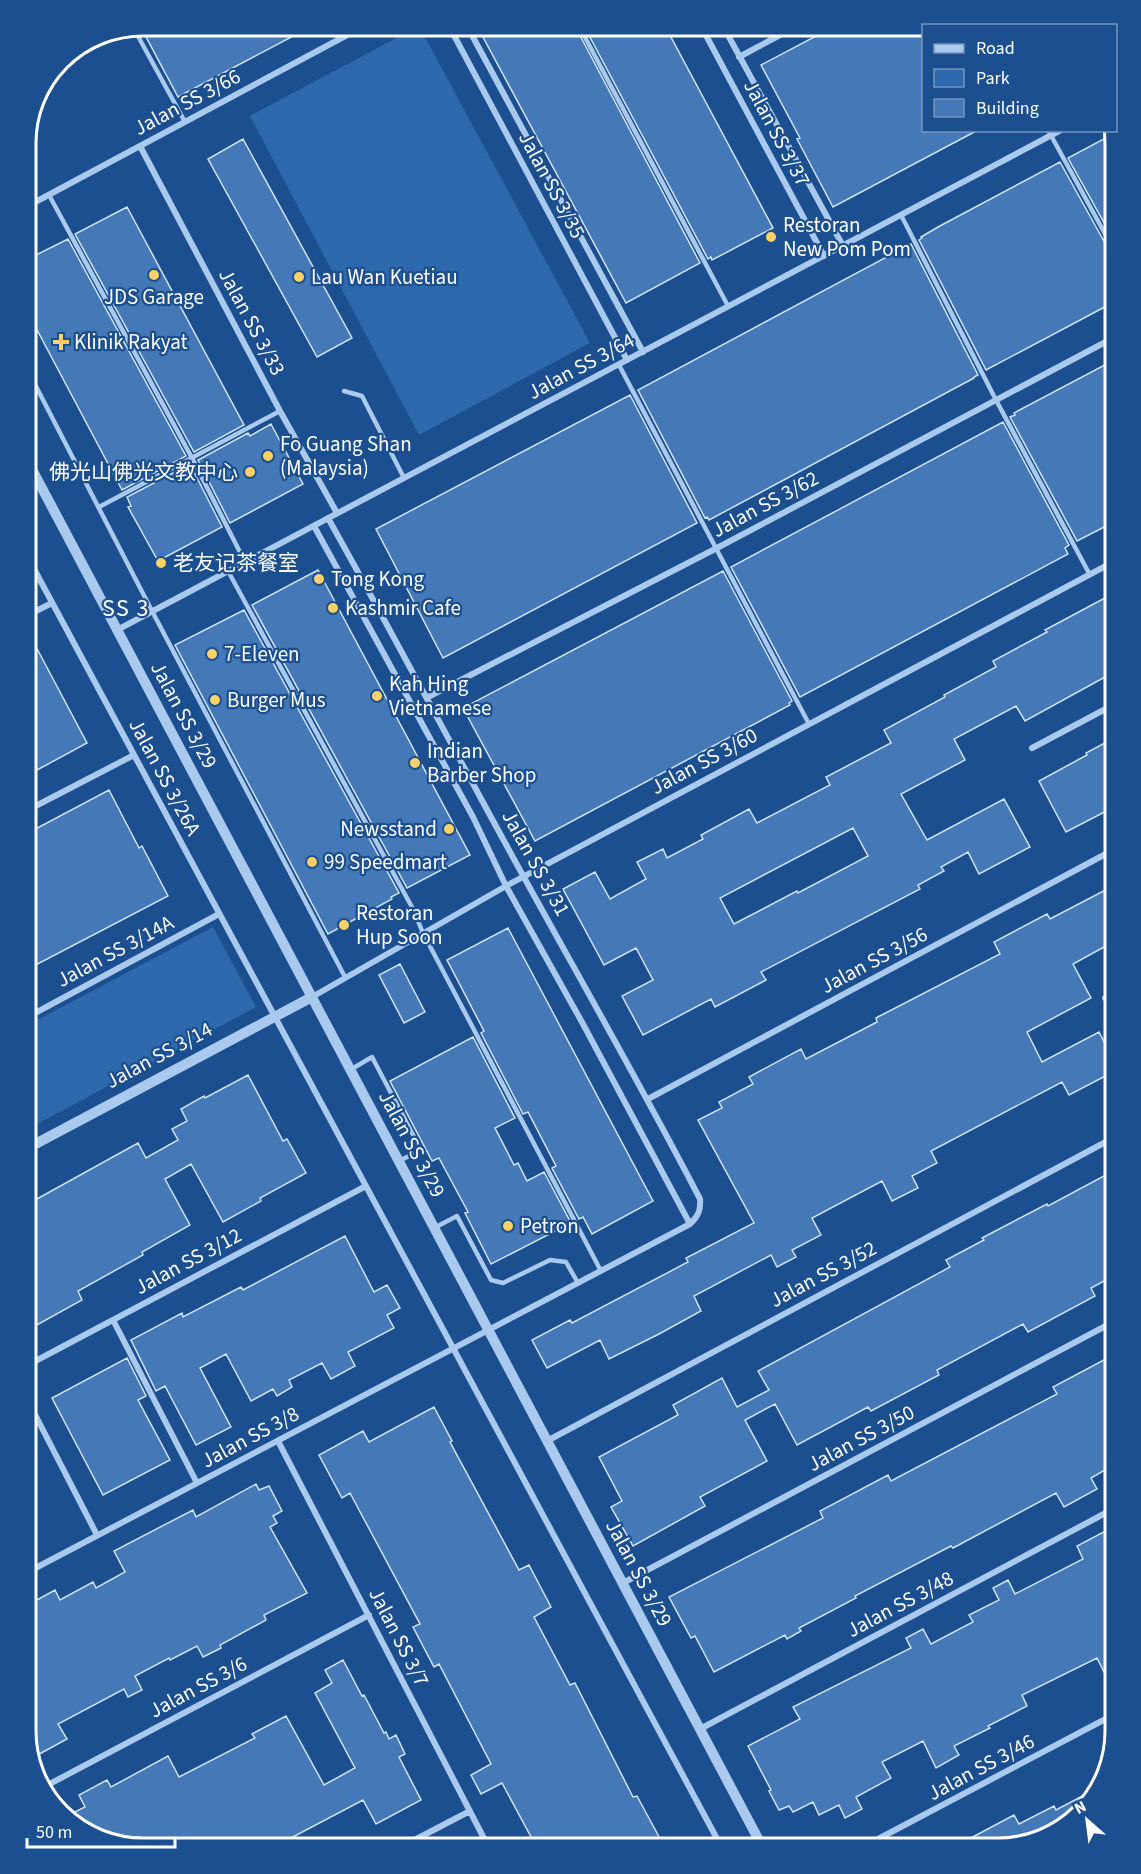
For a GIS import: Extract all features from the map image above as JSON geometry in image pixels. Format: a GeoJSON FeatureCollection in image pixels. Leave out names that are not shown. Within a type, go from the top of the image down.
{"type":"FeatureCollection","features":[{"type":"Feature","properties":{"kind":"street","name":"Jalan SS 3/66"},"geometry":{"type":"LineString","coordinates":[[36,202],[345,36]]}},
{"type":"Feature","properties":{"kind":"street","name":"Jalan SS 3/35"},"geometry":{"type":"LineString","coordinates":[[454,36],[627,360]]}},
{"type":"Feature","properties":{"kind":"street","name":"Jalan SS 3/35"},"geometry":{"type":"LineString","coordinates":[[472,36],[643,352]]}},
{"type":"Feature","properties":{"kind":"street","name":"Jalan SS 3/37"},"geometry":{"type":"LineString","coordinates":[[706,36],[824,256]]}},
{"type":"Feature","properties":{"kind":"street","name":"Jalan SS 3/37"},"geometry":{"type":"LineString","coordinates":[[728,36],[843,246]]}},
{"type":"Feature","properties":{"kind":"street"},"geometry":{"type":"LineString","coordinates":[[739,57],[778,36]]}},
{"type":"Feature","properties":{"kind":"street","name":"Jalan SS 3/64"},"geometry":{"type":"LineString","coordinates":[[117,630],[843,246],[1049,133]]}},
{"type":"Feature","properties":{"kind":"street","name":"Jalan SS 3/33"},"geometry":{"type":"LineString","coordinates":[[140,146],[280,411],[337,513]]}},
{"type":"Feature","properties":{"kind":"street","name":"Jalan SS 3/62"},"geometry":{"type":"LineString","coordinates":[[428,697],[717,548],[1105,343]]}},
{"type":"Feature","properties":{"kind":"street","name":"Jalan SS 3/29"},"geometry":{"type":"LineString","coordinates":[[36,477],[758,1838]]}},
{"type":"Feature","properties":{"kind":"street","name":"Jalan SS 3/31"},"geometry":{"type":"LineString","coordinates":[[314,525],[473,817],[506,886],[690,1224],[698,1216],[700,1199],[428,697],[328,518]]}},
{"type":"Feature","properties":{"kind":"street","name":"Jalan SS 3/60"},"geometry":{"type":"LineString","coordinates":[[312,997],[524,876],[1105,567]]}},
{"type":"Feature","properties":{"kind":"street","name":"Jalan SS 3/26A"},"geometry":{"type":"LineString","coordinates":[[36,573],[717,1838]]}},
{"type":"Feature","properties":{"kind":"street"},"geometry":{"type":"LineString","coordinates":[[36,611],[52,603]]}},
{"type":"Feature","properties":{"kind":"street"},"geometry":{"type":"LineString","coordinates":[[1032,748],[1105,710]]}},
{"type":"Feature","properties":{"kind":"street"},"geometry":{"type":"LineString","coordinates":[[36,806],[134,755]]}},
{"type":"Feature","properties":{"kind":"street","name":"Jalan SS 3/56"},"geometry":{"type":"LineString","coordinates":[[648,1100],[1105,855]]}},
{"type":"Feature","properties":{"kind":"street","name":"Jalan SS 3/14A"},"geometry":{"type":"LineString","coordinates":[[36,1013],[219,914]]}},
{"type":"Feature","properties":{"kind":"street","name":"Jalan SS 3/14"},"geometry":{"type":"LineString","coordinates":[[36,1144],[312,997]]}},
{"type":"Feature","properties":{"kind":"street","name":"Jalan SS 3/52"},"geometry":{"type":"LineString","coordinates":[[547,1441],[1105,1143]]}},
{"type":"Feature","properties":{"kind":"street","name":"Jalan SS 3/12"},"geometry":{"type":"LineString","coordinates":[[36,1361],[366,1186]]}},
{"type":"Feature","properties":{"kind":"street"},"geometry":{"type":"LineString","coordinates":[[489,1330],[690,1224]]}},
{"type":"Feature","properties":{"kind":"street"},"geometry":{"type":"LineString","coordinates":[[113,1320],[197,1484]]}},
{"type":"Feature","properties":{"kind":"street","name":"Jalan SS 3/50"},"geometry":{"type":"LineString","coordinates":[[623,1583],[1105,1327]]}},
{"type":"Feature","properties":{"kind":"street","name":"Jalan SS 3/8"},"geometry":{"type":"LineString","coordinates":[[36,1568],[489,1330]]}},
{"type":"Feature","properties":{"kind":"street"},"geometry":{"type":"LineString","coordinates":[[36,1416],[97,1535]]}},
{"type":"Feature","properties":{"kind":"street","name":"Jalan SS 3/7"},"geometry":{"type":"LineString","coordinates":[[279,1441],[484,1838]]}},
{"type":"Feature","properties":{"kind":"street","name":"Jalan SS 3/48"},"geometry":{"type":"LineString","coordinates":[[700,1729],[1105,1514]]}},
{"type":"Feature","properties":{"kind":"street","name":"Jalan SS 3/6"},"geometry":{"type":"LineString","coordinates":[[50,1784],[369,1615]]}},
{"type":"Feature","properties":{"kind":"street","name":"Jalan SS 3/46"},"geometry":{"type":"LineString","coordinates":[[880,1838],[1105,1720]]}},
{"type":"Feature","properties":{"kind":"street"},"geometry":{"type":"LineString","coordinates":[[418,1838],[470,1811]]}},
{"type":"Feature","properties":{"kind":"lane"},"geometry":{"type":"LineString","coordinates":[[138,36],[185,122]]}},
{"type":"Feature","properties":{"kind":"lane"},"geometry":{"type":"LineString","coordinates":[[584,36],[728,306]]}},
{"type":"Feature","properties":{"kind":"lane"},"geometry":{"type":"LineString","coordinates":[[1049,133],[1105,232]]}},
{"type":"Feature","properties":{"kind":"lane"},"geometry":{"type":"LineString","coordinates":[[49,195],[192,458],[245,562]]}},
{"type":"Feature","properties":{"kind":"lane"},"geometry":{"type":"LineString","coordinates":[[901,215],[996,400],[1090,575]]}},
{"type":"Feature","properties":{"kind":"lane"},"geometry":{"type":"LineString","coordinates":[[619,365],[809,724]]}},
{"type":"Feature","properties":{"kind":"lane"},"geometry":{"type":"LineString","coordinates":[[36,386],[345,977]]}},
{"type":"Feature","properties":{"kind":"lane"},"geometry":{"type":"LineString","coordinates":[[344,391],[362,396],[404,478]]}},
{"type":"Feature","properties":{"kind":"lane"},"geometry":{"type":"LineString","coordinates":[[99,507],[280,411]]}},
{"type":"Feature","properties":{"kind":"lane"},"geometry":{"type":"LineString","coordinates":[[228,571],[413,909],[423,933],[601,1271]]}},
{"type":"Feature","properties":{"kind":"lane"},"geometry":{"type":"LineString","coordinates":[[350,1070],[372,1057],[421,1150],[399,1161]]}},
{"type":"Feature","properties":{"kind":"lane"},"geometry":{"type":"LineString","coordinates":[[434,1228],[457,1216],[491,1280],[496,1282],[503,1282],[550,1260],[557,1260],[566,1262],[578,1283]]}},
{"type":"Feature","properties":{"kind":"green space"},"geometry":{"type":"Polygon","coordinates":[[[400,36],[424,36],[590,343],[419,435],[250,116],[400,36]]]}},
{"type":"Feature","properties":{"kind":"green space"},"geometry":{"type":"Polygon","coordinates":[[[213,927],[256,1007],[36,1125],[36,1021],[213,927]]]}},
{"type":"Feature","properties":{"kind":"building"},"geometry":{"type":"Polygon","coordinates":[[[146,36],[293,36],[178,97],[146,36]]]}},
{"type":"Feature","properties":{"kind":"building"},"geometry":{"type":"Polygon","coordinates":[[[482,36],[580,36],[700,263],[626,303],[482,36]]]}},
{"type":"Feature","properties":{"kind":"building"},"geometry":{"type":"Polygon","coordinates":[[[589,36],[670,36],[773,228],[712,260],[711,257],[708,259],[589,36]]]}},
{"type":"Feature","properties":{"kind":"building"},"geometry":{"type":"Polygon","coordinates":[[[816,36],[922,36],[922,132],[974,132],[833,207],[761,65],[816,36]]]}},
{"type":"Feature","properties":{"kind":"building"},"geometry":{"type":"Polygon","coordinates":[[[1105,138],[1105,224],[1068,158],[1105,138]]]}},
{"type":"Feature","properties":{"kind":"building"},"geometry":{"type":"Polygon","coordinates":[[[243,139],[352,338],[317,357],[208,159],[243,139]]]}},
{"type":"Feature","properties":{"kind":"building"},"geometry":{"type":"Polygon","coordinates":[[[1060,162],[1105,243],[1105,307],[986,370],[919,240],[938,227],[1060,162]]]}},
{"type":"Feature","properties":{"kind":"building"},"geometry":{"type":"Polygon","coordinates":[[[127,207],[244,425],[194,452],[75,234],[127,207]]]}},
{"type":"Feature","properties":{"kind":"building"},"geometry":{"type":"Polygon","coordinates":[[[68,239],[186,456],[122,490],[36,328],[36,255],[68,239]]]}},
{"type":"Feature","properties":{"kind":"building"},"geometry":{"type":"Polygon","coordinates":[[[911,244],[978,375],[709,520],[705,518],[638,390],[911,244]]]}},
{"type":"Feature","properties":{"kind":"building"},"geometry":{"type":"Polygon","coordinates":[[[1105,365],[1105,527],[1077,541],[1010,417],[1015,415],[1014,413],[1105,365]]]}},
{"type":"Feature","properties":{"kind":"building"},"geometry":{"type":"Polygon","coordinates":[[[630,395],[697,523],[443,658],[376,529],[630,395]]]}},
{"type":"Feature","properties":{"kind":"building"},"geometry":{"type":"Polygon","coordinates":[[[1003,422],[1069,545],[1065,548],[1068,554],[800,697],[731,567],[1003,422]]]}},
{"type":"Feature","properties":{"kind":"building"},"geometry":{"type":"Polygon","coordinates":[[[271,424],[303,484],[230,523],[198,460],[248,433],[250,436],[271,424]]]}},
{"type":"Feature","properties":{"kind":"building"},"geometry":{"type":"Polygon","coordinates":[[[190,464],[222,527],[158,561],[128,507],[131,506],[127,497],[190,464]]]}},
{"type":"Feature","properties":{"kind":"building"},"geometry":{"type":"Polygon","coordinates":[[[318,570],[470,855],[407,888],[252,605],[318,570]]]}},
{"type":"Feature","properties":{"kind":"building"},"geometry":{"type":"Polygon","coordinates":[[[723,571],[792,701],[790,705],[535,841],[463,708],[723,571]]]}},
{"type":"Feature","properties":{"kind":"building"},"geometry":{"type":"Polygon","coordinates":[[[1105,598],[1105,677],[1025,721],[1016,706],[954,739],[965,760],[901,794],[927,840],[1004,799],[1030,847],[979,874],[968,852],[941,867],[944,871],[918,885],[920,889],[761,972],[766,980],[715,1007],[711,999],[643,1035],[622,996],[653,980],[636,948],[604,965],[563,889],[595,872],[610,899],[646,879],[637,862],[663,849],[667,858],[703,839],[701,835],[749,809],[757,823],[830,785],[826,777],[891,743],[884,730],[996,667],[993,661],[1047,632],[1045,630],[1105,598]],[[853,828],[720,898],[734,924],[797,891],[798,893],[868,856],[853,828]]]}},
{"type":"Feature","properties":{"kind":"building"},"geometry":{"type":"Polygon","coordinates":[[[244,610],[399,893],[328,934],[175,645],[244,610]]]}},
{"type":"Feature","properties":{"kind":"building"},"geometry":{"type":"Polygon","coordinates":[[[36,647],[87,743],[36,771],[36,647]]]}},
{"type":"Feature","properties":{"kind":"building"},"geometry":{"type":"Polygon","coordinates":[[[1105,743],[1105,812],[1066,832],[1039,781],[1087,755],[1086,753],[1105,743]]]}},
{"type":"Feature","properties":{"kind":"building"},"geometry":{"type":"Polygon","coordinates":[[[109,790],[139,848],[142,846],[168,896],[36,965],[36,829],[109,790]]]}},
{"type":"Feature","properties":{"kind":"building"},"geometry":{"type":"Polygon","coordinates":[[[1105,890],[1105,946],[1073,964],[1091,998],[1027,1032],[1042,1062],[1099,1032],[1105,1044],[1105,1076],[1069,1095],[1062,1082],[931,1151],[937,1163],[912,1176],[918,1188],[892,1201],[882,1181],[812,1218],[821,1235],[792,1250],[796,1257],[777,1267],[771,1255],[694,1296],[701,1311],[659,1334],[609,1359],[600,1340],[547,1368],[532,1340],[570,1320],[572,1323],[688,1262],[686,1258],[754,1223],[698,1120],[722,1108],[719,1102],[753,1084],[749,1077],[801,1049],[806,1059],[877,1022],[876,1018],[1000,954],[994,942],[1047,914],[1050,919],[1105,890]]]}},
{"type":"Feature","properties":{"kind":"building"},"geometry":{"type":"Polygon","coordinates":[[[508,928],[653,1201],[592,1234],[583,1217],[579,1219],[552,1168],[556,1166],[528,1112],[523,1114],[481,1033],[484,1031],[447,960],[508,928]]]}},
{"type":"Feature","properties":{"kind":"building"},"geometry":{"type":"Polygon","coordinates":[[[400,964],[425,1012],[404,1023],[379,975],[400,964]]]}},
{"type":"Feature","properties":{"kind":"building"},"geometry":{"type":"Polygon","coordinates":[[[473,1037],[515,1118],[495,1128],[514,1165],[518,1163],[527,1181],[544,1172],[571,1223],[491,1264],[465,1213],[468,1212],[439,1158],[432,1161],[390,1081],[473,1037]]]}},
{"type":"Feature","properties":{"kind":"building"},"geometry":{"type":"Polygon","coordinates":[[[248,1075],[283,1141],[287,1139],[306,1173],[260,1198],[261,1201],[223,1222],[191,1164],[165,1179],[190,1225],[142,1252],[143,1255],[78,1291],[82,1300],[36,1325],[36,1199],[138,1143],[146,1158],[178,1140],[172,1129],[187,1121],[181,1109],[204,1096],[205,1098],[248,1075]]]}},
{"type":"Feature","properties":{"kind":"building"},"geometry":{"type":"Polygon","coordinates":[[[1105,1175],[1105,1280],[1091,1288],[1095,1296],[1028,1332],[1023,1324],[937,1370],[939,1375],[871,1411],[868,1407],[797,1445],[775,1404],[745,1420],[767,1461],[700,1497],[705,1506],[633,1546],[611,1507],[622,1501],[599,1457],[678,1415],[673,1405],[722,1378],[737,1407],[769,1390],[758,1371],[950,1267],[946,1260],[984,1240],[982,1238],[1047,1204],[1048,1206],[1105,1175]]]}},
{"type":"Feature","properties":{"kind":"building"},"geometry":{"type":"Polygon","coordinates":[[[345,1236],[374,1292],[387,1285],[400,1308],[387,1315],[394,1328],[348,1352],[355,1366],[331,1379],[322,1363],[289,1380],[292,1387],[277,1396],[273,1389],[251,1401],[226,1354],[200,1368],[231,1427],[196,1445],[165,1386],[156,1391],[131,1340],[182,1313],[183,1317],[241,1287],[243,1290],[345,1236]]]}},
{"type":"Feature","properties":{"kind":"building"},"geometry":{"type":"Polygon","coordinates":[[[127,1358],[146,1396],[138,1400],[170,1460],[103,1495],[52,1398],[127,1358]]]}},
{"type":"Feature","properties":{"kind":"building"},"geometry":{"type":"Polygon","coordinates":[[[1105,1359],[1105,1470],[1091,1478],[1097,1489],[1064,1507],[1056,1493],[953,1548],[951,1546],[855,1596],[856,1598],[799,1628],[801,1631],[787,1639],[785,1635],[714,1672],[695,1636],[691,1638],[669,1597],[823,1518],[820,1511],[888,1475],[891,1481],[1057,1394],[1053,1387],[1105,1359]]]}},
{"type":"Feature","properties":{"kind":"building"},"geometry":{"type":"Polygon","coordinates":[[[434,1407],[452,1441],[450,1442],[519,1570],[529,1565],[551,1607],[534,1617],[570,1685],[575,1683],[633,1797],[637,1796],[660,1838],[532,1838],[502,1783],[481,1794],[471,1775],[491,1764],[439,1664],[434,1667],[413,1627],[420,1624],[350,1493],[342,1498],[319,1455],[363,1431],[369,1442],[434,1407]]]}},
{"type":"Feature","properties":{"kind":"building"},"geometry":{"type":"Polygon","coordinates":[[[256,1484],[259,1490],[269,1486],[282,1511],[273,1516],[277,1523],[270,1527],[307,1593],[264,1615],[266,1620],[203,1657],[197,1646],[135,1676],[142,1690],[128,1697],[124,1689],[58,1724],[67,1739],[39,1754],[36,1738],[36,1600],[55,1590],[60,1600],[93,1582],[96,1588],[125,1572],[114,1551],[193,1510],[196,1517],[256,1484]]]}},
{"type":"Feature","properties":{"kind":"building"},"geometry":{"type":"Polygon","coordinates":[[[1105,1531],[1105,1671],[1097,1658],[1022,1695],[1027,1706],[954,1746],[959,1755],[936,1768],[923,1741],[882,1762],[891,1778],[856,1797],[862,1809],[845,1818],[839,1805],[819,1815],[813,1802],[793,1812],[789,1806],[779,1810],[748,1746],[800,1719],[793,1707],[911,1648],[906,1638],[923,1629],[931,1644],[973,1622],[969,1615],[999,1600],[993,1588],[1008,1580],[1015,1594],[1083,1559],[1077,1546],[1105,1531]]]}},
{"type":"Feature","properties":{"kind":"building"},"geometry":{"type":"Polygon","coordinates":[[[343,1660],[384,1733],[386,1732],[389,1739],[396,1735],[405,1754],[399,1757],[421,1800],[376,1824],[363,1800],[291,1838],[136,1838],[96,1827],[74,1812],[85,1807],[79,1795],[107,1780],[111,1787],[168,1756],[179,1777],[255,1738],[252,1734],[286,1716],[324,1785],[355,1768],[315,1693],[332,1683],[325,1670],[343,1660]]]}},
{"type":"Feature","properties":{"kind":"building"},"geometry":{"type":"Polygon","coordinates":[[[1054,1806],[1057,1809],[1057,1820],[1039,1830],[1012,1837],[971,1838],[1014,1815],[1019,1824],[1054,1806]]]}},
{"type":"Feature","properties":{"kind":"place","name":"Restoran New Pom Pom"},"geometry":{"type":"Point","coordinates":[771,237]}},
{"type":"Feature","properties":{"kind":"place","name":"JDS Garage"},"geometry":{"type":"Point","coordinates":[154,275]}},
{"type":"Feature","properties":{"kind":"place","name":"Lau Wan Kuetiau"},"geometry":{"type":"Point","coordinates":[299,277]}},
{"type":"Feature","properties":{"kind":"place","name":"Klinik Rakyat"},"geometry":{"type":"Point","coordinates":[61,342]}},
{"type":"Feature","properties":{"kind":"place","name":"Fo Guang Shan (Malaysia)"},"geometry":{"type":"Point","coordinates":[268,456]}},
{"type":"Feature","properties":{"kind":"place","name":"佛光山佛光文教中心"},"geometry":{"type":"Point","coordinates":[250,472]}},
{"type":"Feature","properties":{"kind":"place","name":"老友记茶餐室"},"geometry":{"type":"Point","coordinates":[161,563]}},
{"type":"Feature","properties":{"kind":"place","name":"Tong Kong"},"geometry":{"type":"Point","coordinates":[319,579]}},
{"type":"Feature","properties":{"kind":"place","name":"Kashmir Cafe"},"geometry":{"type":"Point","coordinates":[333,608]}},
{"type":"Feature","properties":{"kind":"place","name":"7-Eleven"},"geometry":{"type":"Point","coordinates":[212,654]}},
{"type":"Feature","properties":{"kind":"place","name":"Kah Hing Vietnamese"},"geometry":{"type":"Point","coordinates":[377,696]}},
{"type":"Feature","properties":{"kind":"place","name":"Burger Mus"},"geometry":{"type":"Point","coordinates":[215,700]}},
{"type":"Feature","properties":{"kind":"place","name":"Indian Barber Shop"},"geometry":{"type":"Point","coordinates":[415,763]}},
{"type":"Feature","properties":{"kind":"place","name":"Newsstand"},"geometry":{"type":"Point","coordinates":[449,829]}},
{"type":"Feature","properties":{"kind":"place","name":"99 Speedmart"},"geometry":{"type":"Point","coordinates":[312,862]}},
{"type":"Feature","properties":{"kind":"place","name":"Restoran Hup Soon"},"geometry":{"type":"Point","coordinates":[344,925]}},
{"type":"Feature","properties":{"kind":"place","name":"Petron"},"geometry":{"type":"Point","coordinates":[508,1226]}},
{"type":"Feature","properties":{"kind":"district","name":"SS 3"},"geometry":{"type":"Point","coordinates":[126,608]}}]}
